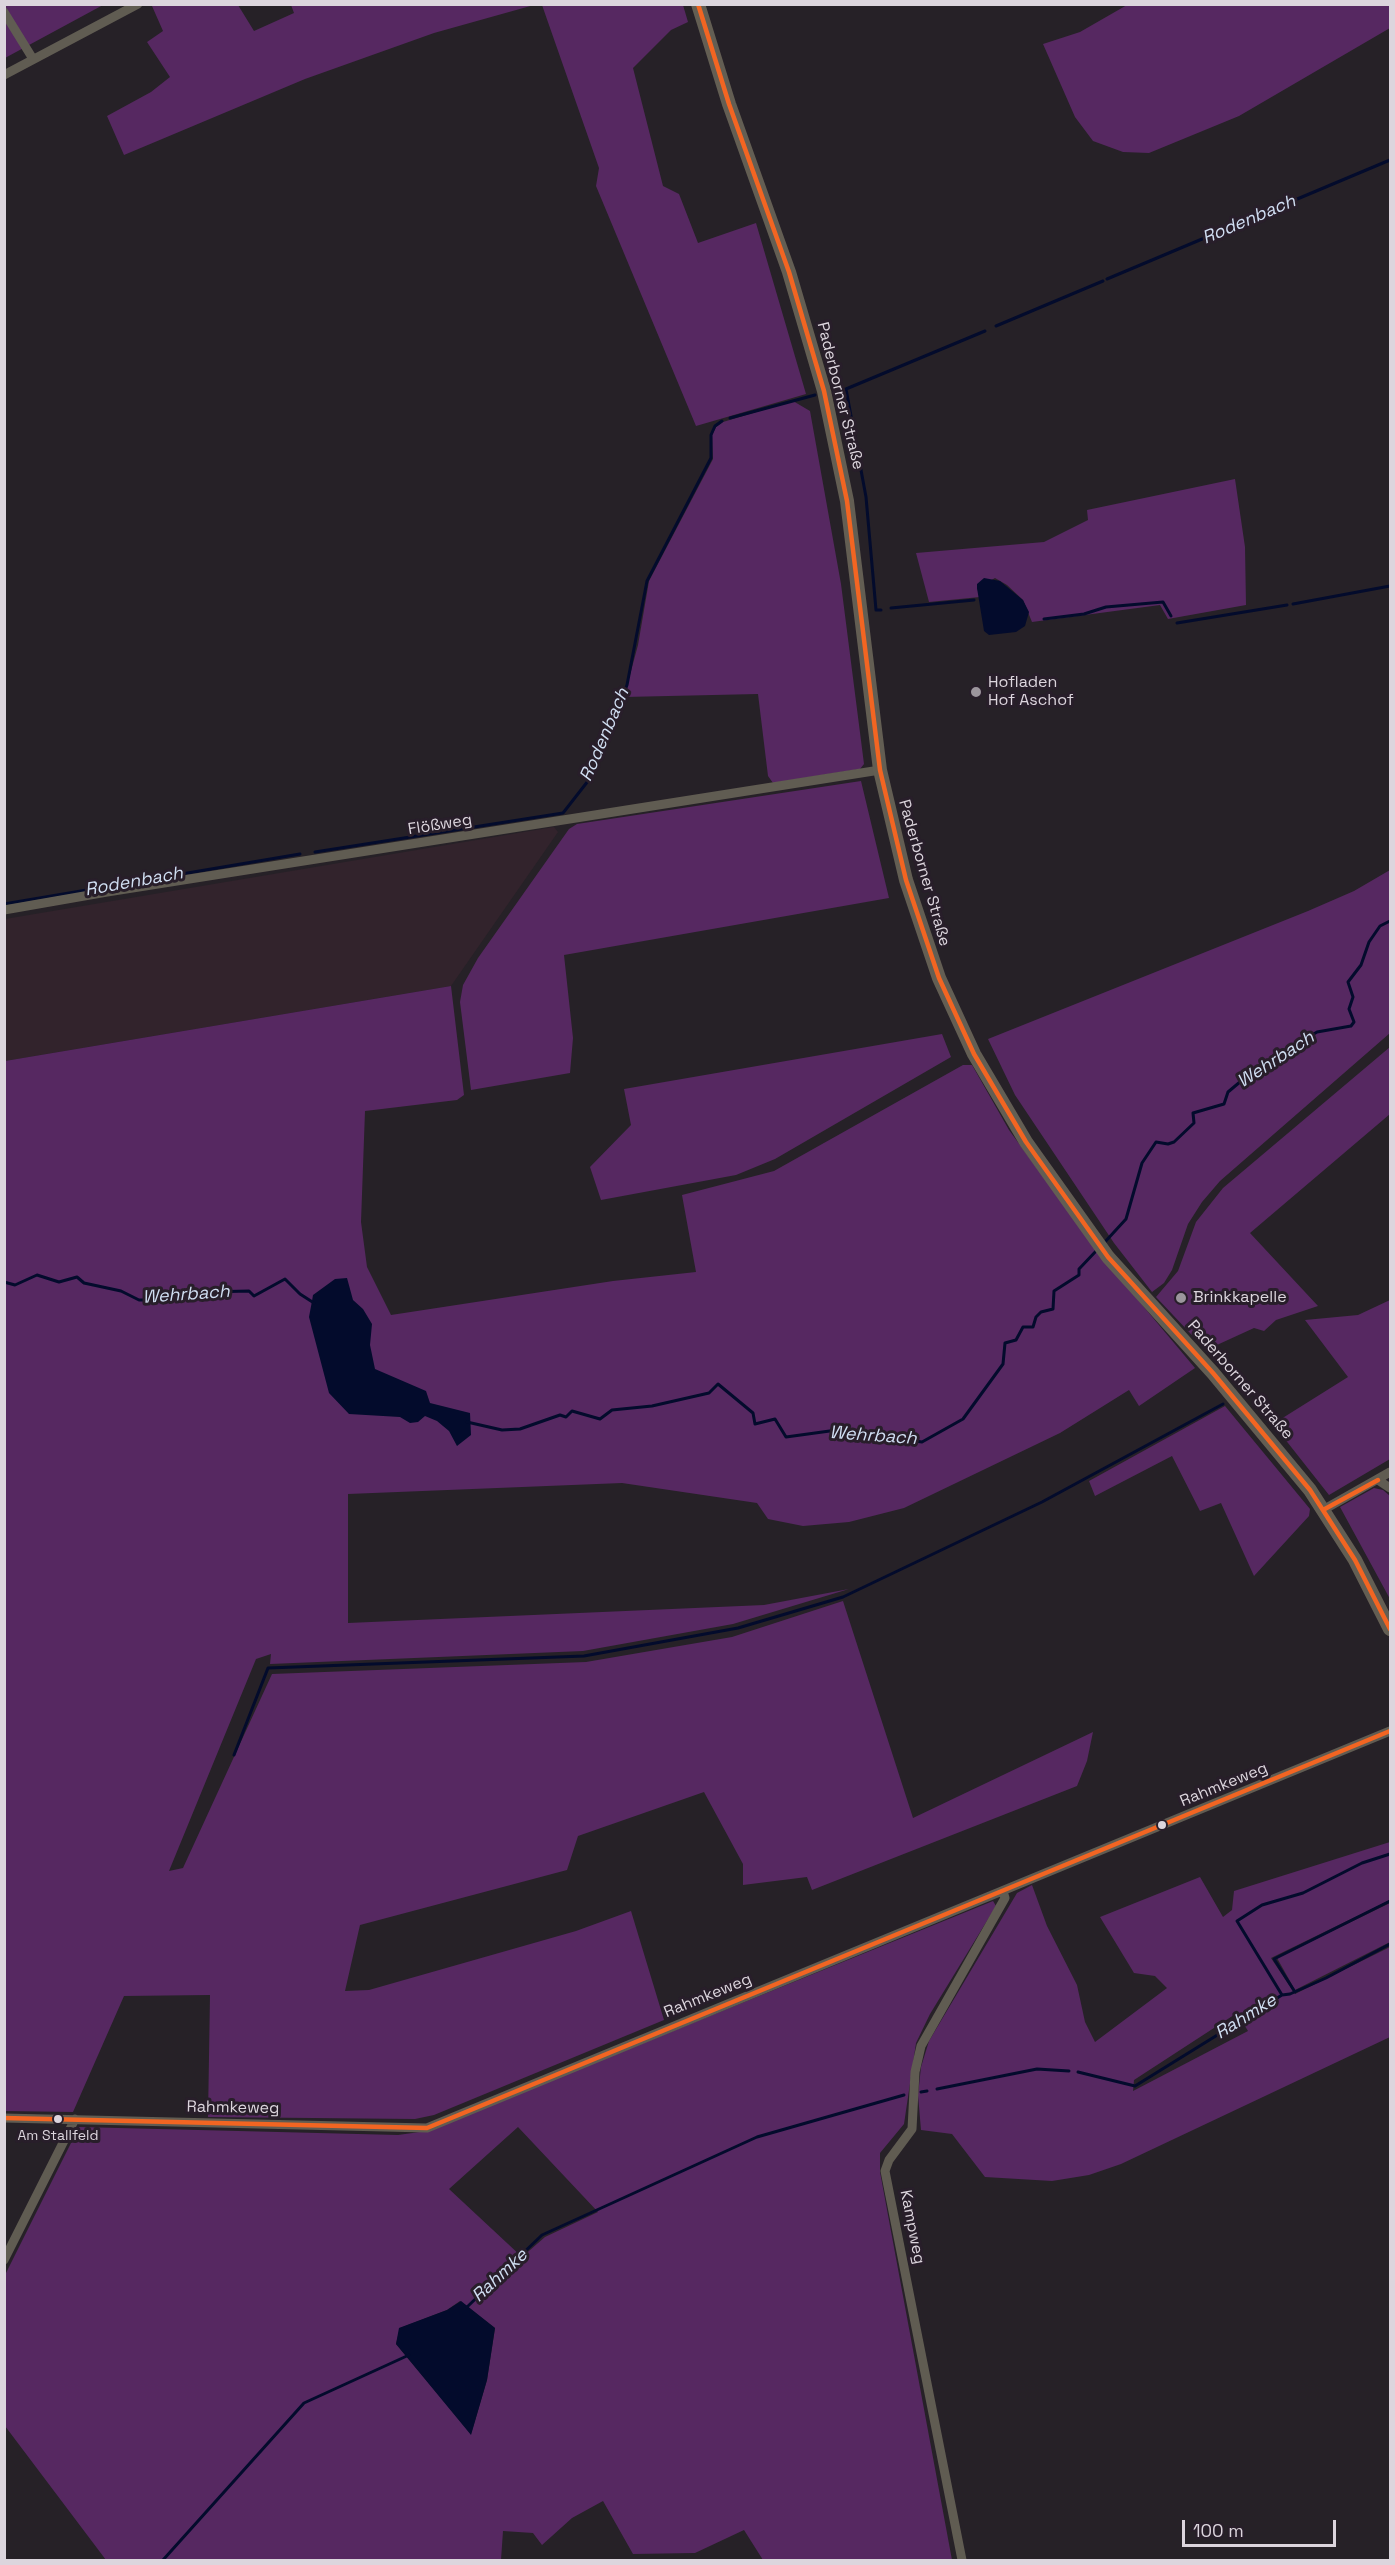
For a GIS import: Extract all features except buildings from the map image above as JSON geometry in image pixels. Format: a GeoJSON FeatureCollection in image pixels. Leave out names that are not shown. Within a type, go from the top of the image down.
{"type":"FeatureCollection","features":[{"type":"Feature","properties":{"kind":"main road","name":"Paderborner Straße"},"geometry":{"type":"LineString","coordinates":[[698,4],[729,104],[789,272],[824,391],[847,501],[880,771],[891,824],[916,912],[939,978],[962,1029],[1009,1116],[1096,1242],[1259,1426],[1323,1510],[1355,1560],[1390,1629]]}},
{"type":"Feature","properties":{"kind":"street"},"geometry":{"type":"LineString","coordinates":[[4,75],[138,4]]}},
{"type":"Feature","properties":{"kind":"street"},"geometry":{"type":"LineString","coordinates":[[4,12],[33,59]]}},
{"type":"Feature","properties":{"kind":"street","name":"Flößweg"},"geometry":{"type":"LineString","coordinates":[[4,910],[880,771]]}},
{"type":"Feature","properties":{"kind":"street"},"geometry":{"type":"LineString","coordinates":[[1323,1510],[1390,1472]]}},
{"type":"Feature","properties":{"kind":"street"},"geometry":{"type":"LineString","coordinates":[[1377,1480],[1390,1488]]}},
{"type":"Feature","properties":{"kind":"street","name":"Rahmkeweg"},"geometry":{"type":"LineString","coordinates":[[4,2118],[427,2128],[1390,1731]]}},
{"type":"Feature","properties":{"kind":"street","name":"Kampweg"},"geometry":{"type":"LineString","coordinates":[[962,2560],[885,2171],[889,2160],[912,2129],[915,2072],[921,2046],[932,2021],[1005,1898],[1003,1891]]}},
{"type":"Feature","properties":{"kind":"street"},"geometry":{"type":"LineString","coordinates":[[4,2260],[75,2119]]}},
{"type":"Feature","properties":{"kind":"shaded area"},"geometry":{"type":"Polygon","coordinates":[[[5,5],[103,5],[5,58],[5,5]]]}},
{"type":"Feature","properties":{"kind":"shaded area"},"geometry":{"type":"Polygon","coordinates":[[[238,5],[254,31],[294,13],[291,5],[534,5],[434,33],[305,79],[124,155],[107,116],[151,92],[170,77],[147,42],[163,31],[152,6],[238,5]]]}},
{"type":"Feature","properties":{"kind":"shaded area"},"geometry":{"type":"Polygon","coordinates":[[[542,5],[683,5],[688,22],[671,30],[633,68],[663,186],[679,194],[698,243],[756,223],[806,394],[696,426],[596,186],[599,168],[542,5]]]}},
{"type":"Feature","properties":{"kind":"shaded area"},"geometry":{"type":"Polygon","coordinates":[[[1127,5],[1390,5],[1390,28],[1239,116],[1149,153],[1123,152],[1093,141],[1075,117],[1043,44],[1080,32],[1127,5]]]}},
{"type":"Feature","properties":{"kind":"shaded area"},"geometry":{"type":"Polygon","coordinates":[[[793,401],[810,411],[841,584],[864,764],[860,769],[773,783],[768,776],[758,694],[624,697],[638,645],[649,581],[713,459],[712,435],[716,427],[723,422],[793,401]]]}},
{"type":"Feature","properties":{"kind":"shaded area"},"geometry":{"type":"Polygon","coordinates":[[[1235,479],[1245,547],[1246,605],[1168,619],[1160,605],[1032,622],[1023,600],[1007,585],[995,578],[977,588],[980,597],[929,602],[916,553],[1044,542],[1088,520],[1087,510],[1235,479]]]}},
{"type":"Feature","properties":{"kind":"shaded area"},"geometry":{"type":"Polygon","coordinates":[[[861,781],[889,898],[564,955],[573,1038],[570,1073],[471,1090],[460,1002],[463,985],[478,958],[569,829],[577,824],[861,781]]]}},
{"type":"Feature","properties":{"kind":"shaded area"},"geometry":{"type":"Polygon","coordinates":[[[554,827],[558,832],[451,986],[5,1061],[5,919],[554,827]]]}},
{"type":"Feature","properties":{"kind":"shaded area"},"geometry":{"type":"Polygon","coordinates":[[[1390,870],[1390,1033],[1220,1181],[1202,1202],[1188,1224],[1172,1270],[1164,1283],[1152,1292],[1114,1243],[1015,1095],[988,1039],[1308,911],[1354,891],[1390,870]]]}},
{"type":"Feature","properties":{"kind":"shaded area"},"geometry":{"type":"Polygon","coordinates":[[[451,986],[464,1095],[457,1100],[365,1111],[361,1222],[367,1267],[391,1315],[613,1281],[696,1272],[682,1195],[774,1171],[963,1065],[972,1065],[1009,1130],[1102,1257],[1195,1368],[1139,1406],[1129,1390],[1060,1433],[904,1508],[849,1522],[803,1526],[768,1519],[757,1503],[622,1483],[348,1494],[348,1623],[764,1605],[849,1589],[733,1624],[583,1651],[270,1664],[271,1654],[256,1659],[169,1871],[183,1868],[272,1674],[586,1662],[732,1637],[843,1601],[913,1818],[1093,1732],[1087,1761],[1077,1786],[812,1890],[807,1877],[743,1885],[743,1864],[704,1792],[578,1836],[567,1870],[360,1925],[345,1991],[369,1990],[576,1931],[631,1911],[664,2020],[434,2115],[415,2119],[208,2117],[210,1995],[124,1996],[73,2112],[5,2111],[5,1061],[451,986]]]}},
{"type":"Feature","properties":{"kind":"shaded area"},"geometry":{"type":"Polygon","coordinates":[[[942,1034],[951,1057],[775,1159],[736,1175],[601,1200],[590,1167],[631,1125],[624,1089],[942,1034]]]}},
{"type":"Feature","properties":{"kind":"shaded area"},"geometry":{"type":"Polygon","coordinates":[[[1390,1047],[1390,1114],[1250,1233],[1318,1306],[1276,1320],[1264,1331],[1254,1328],[1206,1350],[1156,1297],[1178,1271],[1196,1222],[1223,1188],[1390,1047]]]}},
{"type":"Feature","properties":{"kind":"shaded area"},"geometry":{"type":"Polygon","coordinates":[[[1390,1300],[1390,1459],[1329,1495],[1273,1424],[1348,1377],[1305,1320],[1358,1315],[1390,1300]]]}},
{"type":"Feature","properties":{"kind":"shaded area"},"geometry":{"type":"Polygon","coordinates":[[[1225,1406],[1310,1509],[1309,1516],[1254,1576],[1221,1503],[1200,1511],[1172,1456],[1095,1496],[1089,1481],[1225,1406]]]}},
{"type":"Feature","properties":{"kind":"shaded area"},"geometry":{"type":"Polygon","coordinates":[[[1374,1488],[1383,1490],[1390,1496],[1390,1599],[1340,1507],[1374,1488]]]}},
{"type":"Feature","properties":{"kind":"shaded area"},"geometry":{"type":"Polygon","coordinates":[[[1390,1842],[1390,1900],[1271,1958],[1295,1994],[1390,1947],[1390,2037],[1121,2164],[1089,2175],[1052,2181],[985,2177],[952,2134],[921,2130],[918,2095],[921,2067],[929,2041],[1017,1893],[1032,1885],[1047,1926],[1077,1985],[1085,2022],[1095,2042],[1167,1988],[1155,1976],[1134,1973],[1100,1917],[1200,1877],[1223,1917],[1232,1910],[1234,1891],[1390,1842]],[[1237,2013],[1134,2080],[1133,2091],[1248,2031],[1237,2013]]]}},
{"type":"Feature","properties":{"kind":"shaded area"},"geometry":{"type":"Polygon","coordinates":[[[993,1901],[996,1906],[930,2014],[916,2043],[904,2124],[880,2153],[880,2172],[952,2560],[763,2560],[744,2530],[695,2553],[633,2554],[603,2501],[572,2518],[542,2545],[533,2533],[503,2531],[501,2560],[106,2560],[5,2426],[4,2277],[79,2127],[398,2135],[427,2131],[993,1901]],[[518,2127],[449,2189],[522,2257],[545,2237],[598,2212],[518,2127]],[[460,2301],[447,2310],[400,2328],[396,2344],[471,2434],[487,2380],[495,2328],[460,2301]]]}},
{"type":"Feature","properties":{"kind":"shaded area"},"geometry":{"type":"Polygon","coordinates":[[[1390,1903],[1390,1942],[1295,1990],[1277,1958],[1390,1903]]]}},
{"type":"Feature","properties":{"kind":"water"},"geometry":{"type":"Polygon","coordinates":[[[984,578],[1000,581],[1023,600],[1029,612],[1025,626],[1016,632],[989,635],[984,631],[977,584],[984,578]]]}},
{"type":"Feature","properties":{"kind":"water"},"geometry":{"type":"Polygon","coordinates":[[[347,1278],[353,1300],[363,1309],[372,1324],[370,1345],[375,1369],[426,1391],[430,1403],[470,1413],[471,1435],[457,1446],[449,1431],[437,1421],[425,1416],[418,1422],[410,1423],[400,1417],[349,1414],[329,1393],[309,1317],[313,1295],[335,1279],[347,1278]]]}},
{"type":"Feature","properties":{"kind":"water"},"geometry":{"type":"Polygon","coordinates":[[[461,2301],[495,2328],[487,2380],[471,2435],[396,2344],[399,2328],[447,2310],[461,2301]]]}},
{"type":"Feature","properties":{"kind":"waterway","name":"Rodenbach"},"geometry":{"type":"LineString","coordinates":[[1107,279],[1390,160]]}},
{"type":"Feature","properties":{"kind":"waterway","name":"Rodenbach"},"geometry":{"type":"LineString","coordinates":[[996,326],[1103,281]]}},
{"type":"Feature","properties":{"kind":"waterway","name":"Rodenbach"},"geometry":{"type":"LineString","coordinates":[[834,391],[846,389],[985,331]]}},
{"type":"Feature","properties":{"kind":"waterway","name":"Rodenbach"},"geometry":{"type":"LineString","coordinates":[[846,389],[866,497],[876,610],[881,610]]}},
{"type":"Feature","properties":{"kind":"waterway","name":"Rodenbach"},"geometry":{"type":"LineString","coordinates":[[730,418],[815,395]]}},
{"type":"Feature","properties":{"kind":"waterway","name":"Rodenbach"},"geometry":{"type":"LineString","coordinates":[[315,852],[563,813],[588,781],[600,754],[600,745],[608,734],[627,685],[647,581],[711,458],[711,435],[715,426],[722,421]]}},
{"type":"Feature","properties":{"kind":"waterway","name":"Rodenbach"},"geometry":{"type":"LineString","coordinates":[[1293,604],[1390,586]]}},
{"type":"Feature","properties":{"kind":"waterway","name":"Rodenbach"},"geometry":{"type":"LineString","coordinates":[[891,608],[974,600]]}},
{"type":"Feature","properties":{"kind":"waterway","name":"Rodenbach"},"geometry":{"type":"LineString","coordinates":[[1044,619],[1084,614],[1106,607],[1163,602],[1171,616]]}},
{"type":"Feature","properties":{"kind":"waterway","name":"Rodenbach"},"geometry":{"type":"LineString","coordinates":[[1177,623],[1287,605]]}},
{"type":"Feature","properties":{"kind":"waterway","name":"Rodenbach"},"geometry":{"type":"LineString","coordinates":[[4,904],[300,854]]}},
{"type":"Feature","properties":{"kind":"waterway","name":"Wehrbach"},"geometry":{"type":"LineString","coordinates":[[1104,1243],[1126,1219],[1142,1163],[1156,1142],[1168,1144],[1174,1142],[1194,1123],[1193,1113],[1224,1104],[1228,1092],[1253,1071],[1317,1032],[1351,1026],[1354,1022],[1349,1009],[1353,997],[1348,982],[1361,965],[1369,942],[1380,926],[1390,921]]}},
{"type":"Feature","properties":{"kind":"waterway","name":"Wehrbach"},"geometry":{"type":"LineString","coordinates":[[467,1422],[502,1430],[520,1429],[560,1415],[566,1417],[572,1411],[600,1419],[612,1410],[652,1406],[709,1393],[718,1384],[753,1413],[755,1424],[775,1419],[786,1437],[837,1430],[922,1442],[963,1419],[1003,1364],[1005,1343],[1016,1340],[1023,1327],[1033,1327],[1036,1317],[1041,1312],[1053,1309],[1054,1291],[1079,1275],[1079,1269],[1097,1250]]}},
{"type":"Feature","properties":{"kind":"waterway","name":"Wehrbach"},"geometry":{"type":"LineString","coordinates":[[4,1282],[15,1285],[37,1275],[59,1282],[77,1277],[84,1283],[121,1291],[139,1300],[155,1300],[168,1293],[249,1291],[254,1296],[285,1279],[300,1294],[314,1303]]}},
{"type":"Feature","properties":{"kind":"waterway"},"geometry":{"type":"LineString","coordinates":[[234,1755],[268,1668],[584,1656],[738,1628],[843,1597],[1042,1502],[1223,1404]]}},
{"type":"Feature","properties":{"kind":"waterway","name":"Rahmke"},"geometry":{"type":"LineString","coordinates":[[1078,2072],[1135,2086],[1282,1995],[1237,1921],[1262,1905],[1303,1893],[1362,1863],[1390,1854]]}},
{"type":"Feature","properties":{"kind":"waterway","name":"Rahmke"},"geometry":{"type":"LineString","coordinates":[[1295,1992],[1274,1959],[1390,1901]]}},
{"type":"Feature","properties":{"kind":"waterway"},"geometry":{"type":"LineString","coordinates":[[1282,1995],[1290,1994],[1326,1978],[1390,1944]]}},
{"type":"Feature","properties":{"kind":"waterway","name":"Rahmke"},"geometry":{"type":"LineString","coordinates":[[937,2089],[1037,2069],[1069,2071]]}},
{"type":"Feature","properties":{"kind":"waterway","name":"Rahmke"},"geometry":{"type":"LineString","coordinates":[[921,2092],[927,2091]]}},
{"type":"Feature","properties":{"kind":"waterway","name":"Rahmke"},"geometry":{"type":"LineString","coordinates":[[467,2307],[542,2235],[757,2137],[904,2095]]}},
{"type":"Feature","properties":{"kind":"waterway","name":"Rahmke"},"geometry":{"type":"LineString","coordinates":[[163,2560],[304,2403],[409,2355]]}},
{"type":"Feature","properties":{"kind":"transit line"},"geometry":{"type":"LineString","coordinates":[[698,4],[729,104],[789,272],[824,391],[847,501],[880,770],[906,880],[939,978],[974,1054],[1026,1142],[1108,1257],[1213,1373],[1310,1490],[1355,1560],[1390,1629]]}},
{"type":"Feature","properties":{"kind":"transit line"},"geometry":{"type":"LineString","coordinates":[[1323,1510],[1378,1480]]}},
{"type":"Feature","properties":{"kind":"transit line"},"geometry":{"type":"LineString","coordinates":[[4,2118],[427,2128],[1390,1731]]}},
{"type":"Feature","properties":{"kind":"place","name":"Hofladen Hof Aschof"},"geometry":{"type":"Point","coordinates":[976,692]}},
{"type":"Feature","properties":{"kind":"place","name":"Brinkkapelle"},"geometry":{"type":"Point","coordinates":[1181,1298]}},
{"type":"Feature","properties":{"kind":"place","name":"Am Stallfeld"},"geometry":{"type":"Point","coordinates":[58,2119]}}]}
